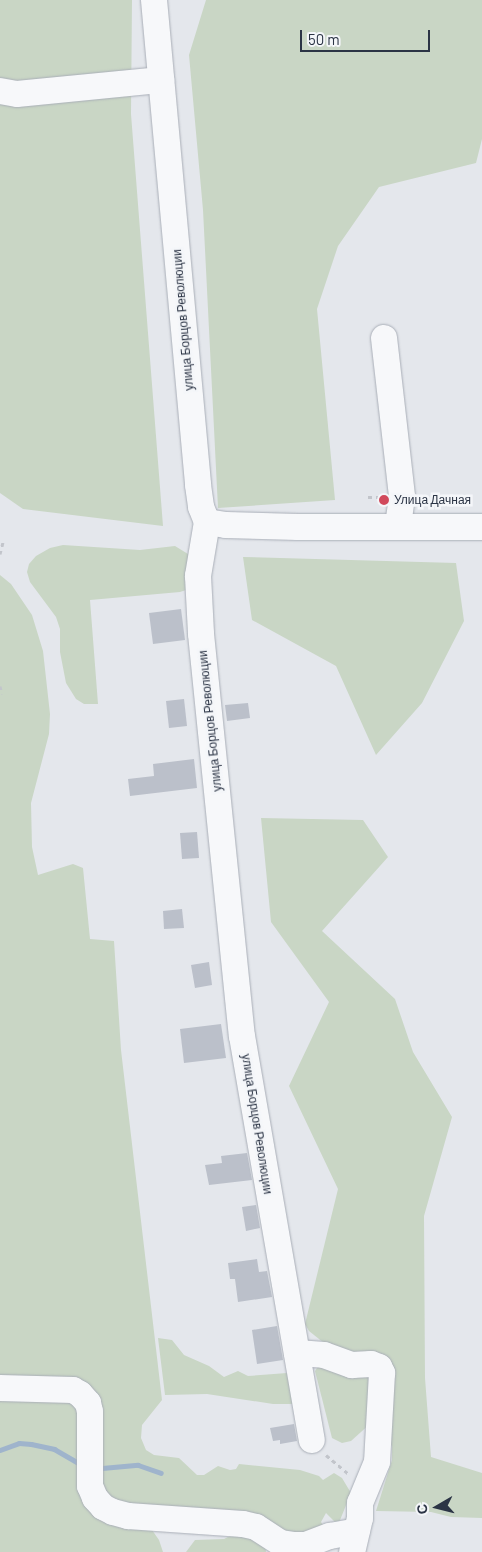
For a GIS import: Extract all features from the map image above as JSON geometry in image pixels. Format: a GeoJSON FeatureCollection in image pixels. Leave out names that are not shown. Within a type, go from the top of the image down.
{"type":"FeatureCollection","features":[{"type":"Feature","properties":{"kind":"street","name":"улица Борцов Революции"},"geometry":{"type":"LineString","coordinates":[[154,0],[198,485],[201,507],[207,522],[198,576],[201,634],[242,1036],[312,1440]]}},
{"type":"Feature","properties":{"kind":"street"},"geometry":{"type":"LineString","coordinates":[[0,91],[16,94],[161,80]]}},
{"type":"Feature","properties":{"kind":"street"},"geometry":{"type":"LineString","coordinates":[[384,338],[402,497],[398,527]]}},
{"type":"Feature","properties":{"kind":"street"},"geometry":{"type":"LineString","coordinates":[[207,522],[226,525],[482,527]]}},
{"type":"Feature","properties":{"kind":"street"},"geometry":{"type":"LineString","coordinates":[[0,1388],[73,1390],[80,1394],[88,1403],[90,1412],[90,1486],[95,1498],[103,1508],[128,1516],[256,1527],[282,1543],[293,1545],[306,1545],[330,1536],[355,1541],[360,1504],[378,1462],[382,1373],[371,1364],[352,1364],[324,1355],[297,1353]]}},
{"type":"Feature","properties":{"kind":"path"},"geometry":{"type":"LineString","coordinates":[[0,554],[2,542]]}},
{"type":"Feature","properties":{"kind":"path"},"geometry":{"type":"LineString","coordinates":[[0,686],[2,694]]}},
{"type":"Feature","properties":{"kind":"path"},"geometry":{"type":"LineString","coordinates":[[312,1440],[324,1453],[348,1472],[358,1492],[360,1504]]}},
{"type":"Feature","properties":{"kind":"green space"},"geometry":{"type":"Polygon","coordinates":[[[0,0],[132,0],[131,114],[163,526],[23,509],[0,493],[0,0]]]}},
{"type":"Feature","properties":{"kind":"green space"},"geometry":{"type":"Polygon","coordinates":[[[206,0],[482,0],[482,139],[476,163],[379,187],[338,246],[317,309],[335,500],[218,508],[203,210],[189,55],[206,0]]]}},
{"type":"Feature","properties":{"kind":"green space"},"geometry":{"type":"Polygon","coordinates":[[[63,545],[140,550],[175,546],[188,554],[192,581],[189,589],[180,592],[90,600],[98,704],[84,704],[76,699],[66,683],[60,652],[60,629],[56,617],[30,582],[27,572],[29,564],[36,556],[50,548],[63,545]]]}},
{"type":"Feature","properties":{"kind":"green space"},"geometry":{"type":"Polygon","coordinates":[[[243,557],[456,563],[464,621],[422,703],[376,755],[336,666],[252,620],[243,557]]]}},
{"type":"Feature","properties":{"kind":"green space"},"geometry":{"type":"Polygon","coordinates":[[[0,575],[11,584],[32,615],[43,651],[50,714],[49,734],[31,803],[32,847],[38,875],[73,864],[83,868],[90,939],[114,941],[121,1050],[162,1400],[142,1425],[141,1438],[146,1450],[154,1455],[179,1458],[197,1475],[204,1475],[218,1466],[230,1470],[236,1469],[239,1464],[300,1470],[319,1476],[323,1480],[334,1473],[342,1478],[351,1493],[338,1525],[326,1513],[321,1522],[327,1532],[317,1536],[130,1511],[103,1498],[98,1407],[0,1380],[0,575]]]}},
{"type":"Feature","properties":{"kind":"green space"},"geometry":{"type":"Polygon","coordinates":[[[261,818],[363,820],[388,857],[322,931],[395,999],[413,1052],[452,1117],[424,1216],[425,1378],[431,1457],[482,1473],[482,1518],[451,1517],[431,1512],[376,1511],[392,1460],[392,1447],[364,1355],[329,1347],[309,1331],[305,1324],[338,1189],[289,1086],[329,1002],[271,922],[261,818]]]}},
{"type":"Feature","properties":{"kind":"green space"},"geometry":{"type":"Polygon","coordinates":[[[158,1338],[172,1340],[184,1355],[209,1366],[224,1377],[238,1371],[248,1376],[287,1373],[294,1404],[273,1404],[207,1394],[165,1395],[158,1338]]]}},
{"type":"Feature","properties":{"kind":"green space"},"geometry":{"type":"Polygon","coordinates":[[[319,1365],[370,1374],[371,1423],[351,1441],[342,1443],[332,1438],[315,1371],[319,1365]]]}},
{"type":"Feature","properties":{"kind":"green space"},"geometry":{"type":"Polygon","coordinates":[[[0,1396],[77,1400],[84,1490],[152,1530],[159,1540],[163,1552],[0,1552],[0,1396]]]}},
{"type":"Feature","properties":{"kind":"green space"},"geometry":{"type":"Polygon","coordinates":[[[236,1533],[250,1535],[265,1546],[266,1552],[186,1552],[195,1540],[224,1539],[236,1533]]]}},
{"type":"Feature","properties":{"kind":"building"},"geometry":{"type":"Polygon","coordinates":[[[181,609],[185,640],[153,644],[149,613],[181,609]]]}},
{"type":"Feature","properties":{"kind":"building"},"geometry":{"type":"Polygon","coordinates":[[[184,699],[187,726],[169,728],[166,701],[184,699]]]}},
{"type":"Feature","properties":{"kind":"building"},"geometry":{"type":"Polygon","coordinates":[[[248,703],[250,718],[227,721],[225,705],[248,703]]]}},
{"type":"Feature","properties":{"kind":"building"},"geometry":{"type":"Polygon","coordinates":[[[194,759],[197,788],[130,796],[128,779],[154,776],[153,764],[194,759]]]}},
{"type":"Feature","properties":{"kind":"building"},"geometry":{"type":"Polygon","coordinates":[[[197,832],[199,858],[182,859],[180,833],[197,832]]]}},
{"type":"Feature","properties":{"kind":"building"},"geometry":{"type":"Polygon","coordinates":[[[182,909],[184,928],[164,929],[163,911],[182,909]]]}},
{"type":"Feature","properties":{"kind":"building"},"geometry":{"type":"Polygon","coordinates":[[[209,962],[212,985],[195,988],[191,965],[209,962]]]}},
{"type":"Feature","properties":{"kind":"building"},"geometry":{"type":"Polygon","coordinates":[[[221,1024],[226,1058],[184,1063],[180,1029],[221,1024]]]}},
{"type":"Feature","properties":{"kind":"building"},"geometry":{"type":"Polygon","coordinates":[[[247,1153],[252,1180],[209,1185],[205,1165],[222,1163],[221,1156],[247,1153]]]}},
{"type":"Feature","properties":{"kind":"building"},"geometry":{"type":"Polygon","coordinates":[[[256,1205],[260,1228],[246,1231],[242,1207],[256,1205]]]}},
{"type":"Feature","properties":{"kind":"building"},"geometry":{"type":"Polygon","coordinates":[[[257,1259],[259,1272],[267,1271],[272,1297],[238,1302],[235,1279],[230,1279],[228,1263],[257,1259]]]}},
{"type":"Feature","properties":{"kind":"building"},"geometry":{"type":"Polygon","coordinates":[[[277,1326],[283,1360],[257,1364],[252,1330],[277,1326]]]}},
{"type":"Feature","properties":{"kind":"building"},"geometry":{"type":"Polygon","coordinates":[[[294,1424],[297,1441],[280,1444],[280,1440],[273,1441],[270,1428],[294,1424]]]}},
{"type":"Feature","properties":{"kind":"waterway"},"geometry":{"type":"LineString","coordinates":[[0,1450],[19,1443],[31,1444],[54,1449],[78,1463]]}},
{"type":"Feature","properties":{"kind":"waterway"},"geometry":{"type":"LineString","coordinates":[[102,1468],[138,1465],[161,1473]]}},
{"type":"Feature","properties":{"kind":"place","name":"Улица Дачная"},"geometry":{"type":"Point","coordinates":[384,500]}}]}
